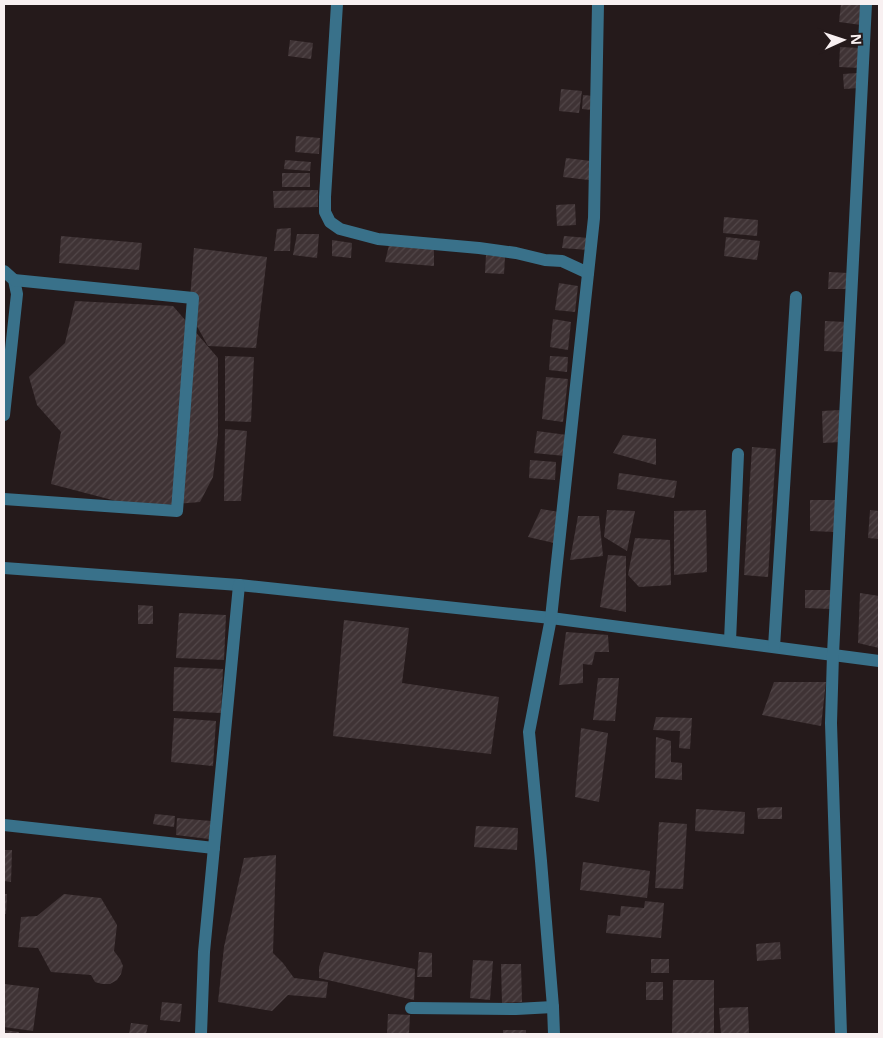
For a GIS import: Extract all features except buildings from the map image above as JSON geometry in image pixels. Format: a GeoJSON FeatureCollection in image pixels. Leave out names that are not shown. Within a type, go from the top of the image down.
{"type":"FeatureCollection","features":[{"type":"Feature","properties":{"kind":"street"},"geometry":{"type":"LineString","coordinates":[[337,4],[325,197],[326,212],[330,222],[340,229],[378,239],[516,253],[545,260],[562,261],[588,273]]}},
{"type":"Feature","properties":{"kind":"street"},"geometry":{"type":"LineString","coordinates":[[554,1034],[529,732],[551,618],[594,218],[598,4]]}},
{"type":"Feature","properties":{"kind":"street"},"geometry":{"type":"LineString","coordinates":[[841,1034],[831,723],[866,4]]}},
{"type":"Feature","properties":{"kind":"street"},"geometry":{"type":"LineString","coordinates":[[4,415],[8,331],[17,294],[9,276]]}},
{"type":"Feature","properties":{"kind":"street"},"geometry":{"type":"LineString","coordinates":[[4,500],[177,511],[193,298],[9,276]]}},
{"type":"Feature","properties":{"kind":"street"},"geometry":{"type":"LineString","coordinates":[[774,646],[796,296]]}},
{"type":"Feature","properties":{"kind":"street"},"geometry":{"type":"LineString","coordinates":[[730,641],[738,454]]}},
{"type":"Feature","properties":{"kind":"street"},"geometry":{"type":"LineString","coordinates":[[4,568],[239,585],[551,618],[879,661]]}},
{"type":"Feature","properties":{"kind":"street"},"geometry":{"type":"LineString","coordinates":[[201,1034],[204,952],[239,585]]}},
{"type":"Feature","properties":{"kind":"street"},"geometry":{"type":"LineString","coordinates":[[4,825],[214,848]]}},
{"type":"Feature","properties":{"kind":"street"},"geometry":{"type":"LineString","coordinates":[[412,1008],[516,1009],[553,1007]]}}]}
